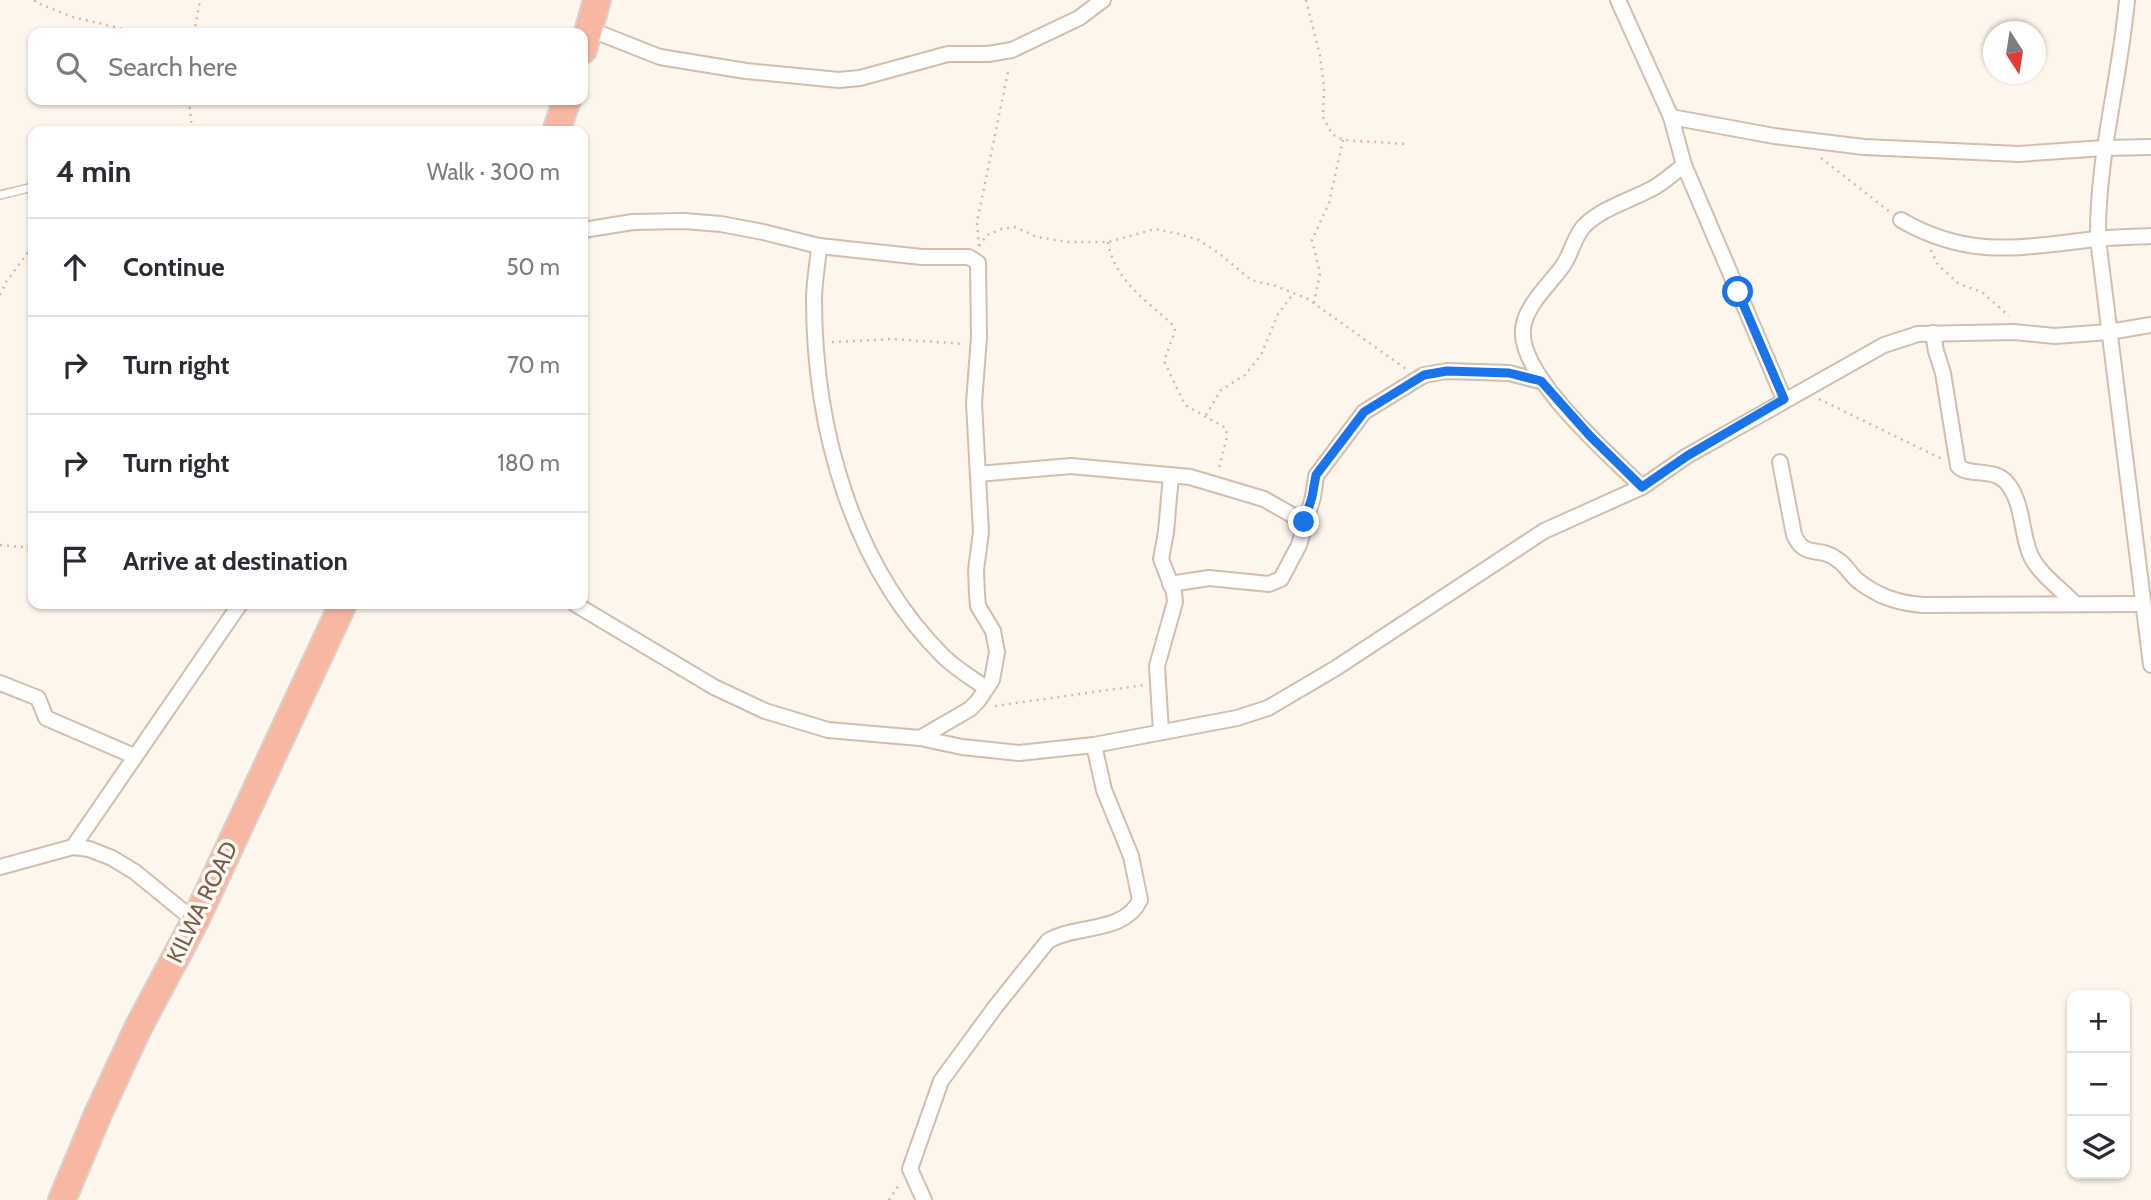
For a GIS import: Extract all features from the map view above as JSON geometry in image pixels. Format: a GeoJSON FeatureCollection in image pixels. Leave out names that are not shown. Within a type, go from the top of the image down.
{"type":"FeatureCollection","features":[{"type":"Feature","properties":{"kind":"highway"},"geometry":{"type":"LineString","coordinates":[[588,33],[597,0]]}},
{"type":"Feature","properties":{"kind":"highway"},"geometry":{"type":"LineString","coordinates":[[558,126],[564,105]]}},
{"type":"Feature","properties":{"kind":"highway","name":"KILWA ROAD"},"geometry":{"type":"LineString","coordinates":[[62,1200],[139,1026],[195,921],[341,609]]}},
{"type":"Feature","properties":{"kind":"street"},"geometry":{"type":"LineString","coordinates":[[588,40],[660,57],[746,71],[839,80],[860,78],[948,54],[988,54],[1012,50],[1079,18],[1103,0]]}},
{"type":"Feature","properties":{"kind":"street"},"geometry":{"type":"LineString","coordinates":[[1618,0],[1671,117],[1684,165],[1784,399]]}},
{"type":"Feature","properties":{"kind":"street"},"geometry":{"type":"LineString","coordinates":[[2127,0],[2104,148],[2098,199],[2098,239],[2109,332],[2145,554],[2142,604],[2151,665]]}},
{"type":"Feature","properties":{"kind":"street"},"geometry":{"type":"LineString","coordinates":[[1671,117],[1797,139],[1864,147],[2051,153],[2151,147]]}},
{"type":"Feature","properties":{"kind":"street"},"geometry":{"type":"LineString","coordinates":[[1642,487],[1590,436],[1541,381],[1525,348],[1523,329],[1527,315],[1565,264],[1572,243],[1584,226],[1603,212],[1656,186],[1684,165]]}},
{"type":"Feature","properties":{"kind":"street"},"geometry":{"type":"LineString","coordinates":[[1901,220],[1925,234],[1963,245],[1999,249],[2151,236]]}},
{"type":"Feature","properties":{"kind":"street"},"geometry":{"type":"LineString","coordinates":[[588,229],[633,222],[684,221],[732,226],[819,246],[922,257],[969,257],[978,263],[978,345],[974,403],[981,532],[976,594],[978,606],[993,631],[997,652],[992,680],[971,709],[920,738]]}},
{"type":"Feature","properties":{"kind":"street"},"geometry":{"type":"LineString","coordinates":[[819,246],[814,298],[819,384],[830,437],[856,527],[881,576],[914,622],[943,656],[986,688]]}},
{"type":"Feature","properties":{"kind":"street"},"geometry":{"type":"LineString","coordinates":[[583,609],[714,687],[765,711],[828,730],[920,738],[962,747],[1009,752],[1094,745],[1237,718],[1268,708],[1379,641],[1544,531],[1642,487],[1687,456],[1784,399],[1884,345],[1918,334],[1990,331],[2055,336],[2109,332],[2151,325]]}},
{"type":"Feature","properties":{"kind":"street"},"geometry":{"type":"LineString","coordinates":[[1933,334],[1943,373],[1958,466],[1962,470],[1993,474],[2007,483],[2018,508],[2031,557],[2040,570],[2073,603]]}},
{"type":"Feature","properties":{"kind":"street"},"geometry":{"type":"LineString","coordinates":[[1170,584],[1209,578],[1277,582],[1281,579],[1299,545],[1316,475],[1364,412],[1419,378],[1447,371],[1509,373],[1541,381]]}},
{"type":"Feature","properties":{"kind":"street"},"geometry":{"type":"LineString","coordinates":[[1780,462],[1798,544],[1802,549],[1820,551],[1838,559],[1857,580],[1888,600],[1901,604],[1923,605],[2142,604]]}},
{"type":"Feature","properties":{"kind":"street"},"geometry":{"type":"LineString","coordinates":[[978,474],[1070,466],[1190,477],[1264,499],[1304,522]]}},
{"type":"Feature","properties":{"kind":"street"},"geometry":{"type":"LineString","coordinates":[[1161,732],[1159,655],[1175,603],[1161,559],[1171,475]]}},
{"type":"Feature","properties":{"kind":"street"},"geometry":{"type":"LineString","coordinates":[[73,847],[237,609]]}},
{"type":"Feature","properties":{"kind":"street"},"geometry":{"type":"LineString","coordinates":[[0,683],[38,698],[46,718],[135,756]]}},
{"type":"Feature","properties":{"kind":"street"},"geometry":{"type":"LineString","coordinates":[[924,1200],[910,1169],[941,1082],[996,1006],[1048,941],[1058,934],[1108,925],[1127,915],[1140,900],[1131,856],[1104,790],[1094,745]]}},
{"type":"Feature","properties":{"kind":"street"},"geometry":{"type":"LineString","coordinates":[[0,867],[73,847],[89,849],[123,865],[195,921]]}},
{"type":"Feature","properties":{"kind":"lane"},"geometry":{"type":"LineString","coordinates":[[0,195],[28,188]]}},
{"type":"Feature","properties":{"kind":"path"},"geometry":{"type":"LineString","coordinates":[[29,0],[73,17],[119,28]]}},
{"type":"Feature","properties":{"kind":"path"},"geometry":{"type":"LineString","coordinates":[[195,28],[200,0]]}},
{"type":"Feature","properties":{"kind":"path"},"geometry":{"type":"LineString","coordinates":[[1306,0],[1320,56],[1324,86],[1323,117],[1332,134],[1343,140],[1406,144]]}},
{"type":"Feature","properties":{"kind":"path"},"geometry":{"type":"LineString","coordinates":[[978,263],[977,222],[1012,50]]}},
{"type":"Feature","properties":{"kind":"path"},"geometry":{"type":"LineString","coordinates":[[189,105],[192,126]]}},
{"type":"Feature","properties":{"kind":"path"},"geometry":{"type":"LineString","coordinates":[[1797,139],[1901,220]]}},
{"type":"Feature","properties":{"kind":"path"},"geometry":{"type":"LineString","coordinates":[[1314,303],[1320,273],[1312,240],[1329,203],[1343,140]]}},
{"type":"Feature","properties":{"kind":"path"},"geometry":{"type":"LineString","coordinates":[[979,246],[987,235],[1015,227],[1037,237],[1068,242],[1108,242],[1155,229],[1179,234],[1199,240],[1251,280],[1294,293],[1314,303],[1419,378]]}},
{"type":"Feature","properties":{"kind":"path"},"geometry":{"type":"LineString","coordinates":[[1925,234],[1938,265],[1949,276],[1959,284],[1982,292],[2032,334]]}},
{"type":"Feature","properties":{"kind":"path"},"geometry":{"type":"LineString","coordinates":[[1108,242],[1110,256],[1130,286],[1139,297],[1173,325],[1175,331],[1164,361],[1185,405],[1226,428],[1227,437],[1215,483]]}},
{"type":"Feature","properties":{"kind":"path"},"geometry":{"type":"LineString","coordinates":[[0,295],[6,282],[28,253]]}},
{"type":"Feature","properties":{"kind":"path"},"geometry":{"type":"LineString","coordinates":[[1206,416],[1221,390],[1245,375],[1261,355],[1278,314],[1294,293]]}},
{"type":"Feature","properties":{"kind":"path"},"geometry":{"type":"LineString","coordinates":[[817,343],[892,339],[978,345]]}},
{"type":"Feature","properties":{"kind":"path"},"geometry":{"type":"LineString","coordinates":[[1801,390],[1958,466]]}},
{"type":"Feature","properties":{"kind":"path"},"geometry":{"type":"LineString","coordinates":[[0,545],[28,546]]}},
{"type":"Feature","properties":{"kind":"path"},"geometry":{"type":"LineString","coordinates":[[971,709],[1067,694],[1158,684]]}},
{"type":"Feature","properties":{"kind":"route"},"geometry":{"type":"LineString","coordinates":[[1304,522],[1316,475],[1364,412],[1424,375],[1447,371],[1509,373],[1541,381],[1590,436],[1642,487],[1687,456],[1784,399],[1738,292]]}}]}
